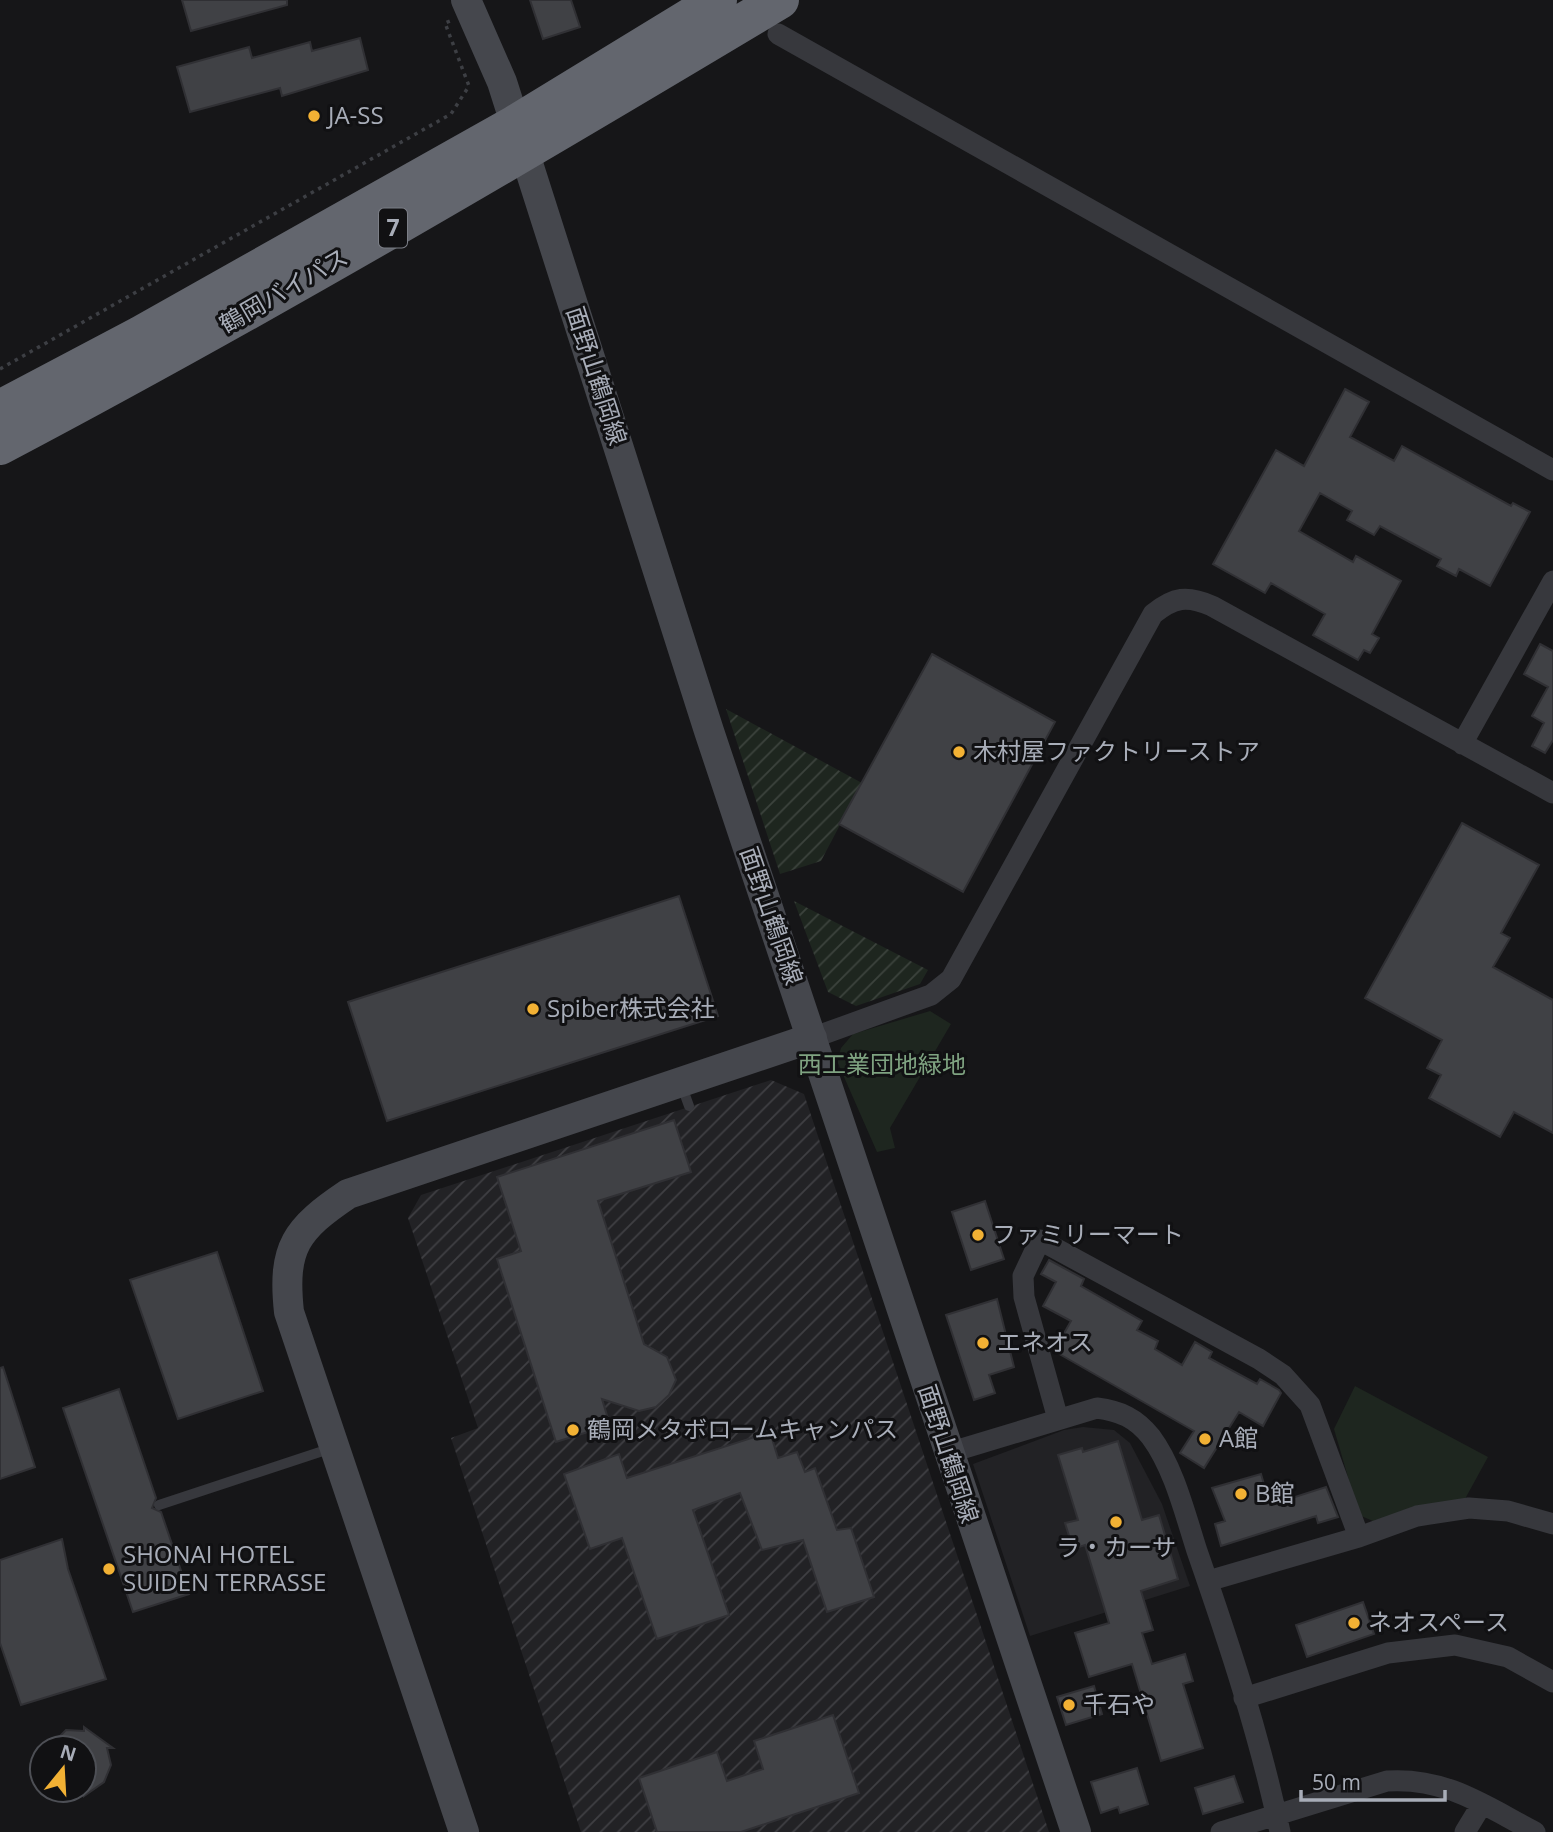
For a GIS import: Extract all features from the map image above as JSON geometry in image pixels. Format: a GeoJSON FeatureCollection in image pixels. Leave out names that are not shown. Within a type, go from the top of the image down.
{"type":"FeatureCollection","features":[{"type":"Feature","properties":{"kind":"highway","name":"鶴岡バイパス"},"geometry":{"type":"LineString","coordinates":[[0,446],[163,359],[520,139],[719,0]]}},
{"type":"Feature","properties":{"kind":"highway","name":"鶴岡バイパス"},"geometry":{"type":"LineString","coordinates":[[0,409],[520,139],[779,17]]}},
{"type":"Feature","properties":{"kind":"main road","name":"面野山鶴岡線"},"geometry":{"type":"LineString","coordinates":[[468,6],[502,82],[709,731],[1076,1832]]}},
{"type":"Feature","properties":{"kind":"main road"},"geometry":{"type":"LineString","coordinates":[[464,1832],[289,1312],[285,1276],[294,1245],[312,1218],[348,1194],[685,1094],[812,1038]]}},
{"type":"Feature","properties":{"kind":"street"},"geometry":{"type":"LineString","coordinates":[[779,17],[1553,470]]}},
{"type":"Feature","properties":{"kind":"street"},"geometry":{"type":"LineString","coordinates":[[1462,744],[1553,581]]}},
{"type":"Feature","properties":{"kind":"street"},"geometry":{"type":"LineString","coordinates":[[812,1038],[931,995],[951,979],[1153,614],[1169,601],[1184,597],[1212,606],[1553,793]]}},
{"type":"Feature","properties":{"kind":"street"},"geometry":{"type":"LineString","coordinates":[[1058,1419],[1024,1297],[1023,1276],[1040,1240],[1259,1359],[1283,1375],[1310,1405],[1359,1537]]}},
{"type":"Feature","properties":{"kind":"street"},"geometry":{"type":"LineString","coordinates":[[948,1453],[1097,1408],[1117,1411],[1138,1423],[1153,1440],[1177,1492],[1244,1698],[1278,1823]]}},
{"type":"Feature","properties":{"kind":"street"},"geometry":{"type":"LineString","coordinates":[[1208,1581],[1359,1537],[1417,1516],[1469,1508],[1508,1511],[1553,1524]]}},
{"type":"Feature","properties":{"kind":"street"},"geometry":{"type":"LineString","coordinates":[[1244,1698],[1388,1653],[1455,1645],[1508,1657],[1553,1682]]}},
{"type":"Feature","properties":{"kind":"street"},"geometry":{"type":"LineString","coordinates":[[1222,1832],[1278,1823],[1387,1781],[1416,1779],[1446,1787],[1535,1832]]}},
{"type":"Feature","properties":{"kind":"street"},"geometry":{"type":"LineString","coordinates":[[1465,1832],[1482,1804]]}},
{"type":"Feature","properties":{"kind":"lane"},"geometry":{"type":"LineString","coordinates":[[159,1505],[334,1447]]}},
{"type":"Feature","properties":{"kind":"path"},"geometry":{"type":"LineString","coordinates":[[0,369],[452,114],[469,86],[445,23],[468,6]]}},
{"type":"Feature","properties":{"kind":"shaded area"},"geometry":{"type":"Polygon","coordinates":[[[771,1080],[804,1094],[1049,1832],[581,1832],[451,1438],[478,1428],[408,1218],[421,1195],[771,1080]]]}},
{"type":"Feature","properties":{"kind":"shaded area"},"geometry":{"type":"Polygon","coordinates":[[[1083,1427],[1114,1430],[1130,1443],[1162,1504],[1190,1586],[1030,1636],[973,1464],[1064,1430],[1083,1427]]]}},
{"type":"Feature","properties":{"kind":"green space"},"geometry":{"type":"Polygon","coordinates":[[[726,709],[862,783],[821,861],[780,874],[726,709]]]}},
{"type":"Feature","properties":{"kind":"green space"},"geometry":{"type":"Polygon","coordinates":[[[794,901],[928,970],[920,984],[856,1006],[828,992],[794,901]]]}},
{"type":"Feature","properties":{"kind":"green space","name":"西工業団地緑地"},"geometry":{"type":"Polygon","coordinates":[[[930,1011],[951,1024],[890,1128],[895,1148],[877,1152],[837,1061],[841,1048],[853,1034],[930,1011]]]}},
{"type":"Feature","properties":{"kind":"green space"},"geometry":{"type":"Polygon","coordinates":[[[1355,1386],[1488,1457],[1465,1499],[1375,1522],[1359,1515],[1334,1429],[1355,1386]]]}},
{"type":"Feature","properties":{"kind":"building"},"geometry":{"type":"Polygon","coordinates":[[[182,0],[287,0],[287,5],[191,31],[182,0]]]}},
{"type":"Feature","properties":{"kind":"building"},"geometry":{"type":"Polygon","coordinates":[[[530,0],[571,0],[580,27],[543,39],[530,0]]]}},
{"type":"Feature","properties":{"kind":"building"},"geometry":{"type":"Polygon","coordinates":[[[360,38],[368,70],[282,96],[280,88],[190,112],[177,67],[249,47],[252,58],[310,42],[312,51],[360,38]]]}},
{"type":"Feature","properties":{"kind":"building"},"geometry":{"type":"Polygon","coordinates":[[[1345,389],[1369,402],[1350,437],[1394,461],[1402,446],[1511,506],[1513,503],[1530,512],[1490,586],[1459,569],[1456,576],[1437,566],[1441,559],[1380,526],[1374,535],[1347,520],[1352,511],[1320,493],[1299,531],[1353,562],[1356,556],[1401,581],[1372,634],[1379,638],[1370,653],[1364,650],[1358,660],[1313,635],[1325,614],[1271,583],[1265,593],[1213,564],[1276,450],[1304,466],[1345,389]]]}},
{"type":"Feature","properties":{"kind":"building"},"geometry":{"type":"Polygon","coordinates":[[[1540,644],[1553,651],[1553,740],[1545,753],[1532,746],[1544,723],[1532,716],[1548,687],[1524,674],[1540,644]]]}},
{"type":"Feature","properties":{"kind":"building","name":"木村屋ファクトリーストア"},"geometry":{"type":"Polygon","coordinates":[[[932,654],[1055,722],[963,892],[839,824],[932,654]]]}},
{"type":"Feature","properties":{"kind":"building"},"geometry":{"type":"Polygon","coordinates":[[[1462,823],[1539,865],[1501,933],[1510,938],[1493,967],[1553,1000],[1553,1133],[1514,1112],[1500,1137],[1429,1098],[1441,1075],[1427,1068],[1442,1040],[1365,998],[1462,823]]]}},
{"type":"Feature","properties":{"kind":"building","name":"Spiber株式会社"},"geometry":{"type":"Polygon","coordinates":[[[679,896],[718,1016],[387,1121],[348,1002],[679,896]]]}},
{"type":"Feature","properties":{"kind":"building"},"geometry":{"type":"Polygon","coordinates":[[[674,1120],[691,1172],[598,1201],[644,1344],[667,1357],[676,1380],[669,1395],[656,1407],[639,1411],[602,1399],[610,1425],[556,1442],[497,1259],[521,1251],[497,1177],[674,1120]]]}},
{"type":"Feature","properties":{"kind":"building","name":"ファミリーマート"},"geometry":{"type":"Polygon","coordinates":[[[985,1201],[1004,1259],[971,1270],[952,1212],[985,1201]]]}},
{"type":"Feature","properties":{"kind":"building"},"geometry":{"type":"Polygon","coordinates":[[[217,1252],[263,1391],[178,1419],[130,1280],[217,1252]]]}},
{"type":"Feature","properties":{"kind":"building"},"geometry":{"type":"Polygon","coordinates":[[[1049,1260],[1084,1279],[1081,1286],[1142,1321],[1137,1330],[1158,1341],[1155,1349],[1182,1365],[1195,1342],[1212,1352],[1209,1358],[1257,1384],[1260,1379],[1279,1390],[1281,1393],[1263,1426],[1239,1412],[1204,1468],[1180,1453],[1194,1431],[1054,1351],[1071,1321],[1043,1306],[1056,1282],[1041,1274],[1049,1260]]]}},
{"type":"Feature","properties":{"kind":"building"},"geometry":{"type":"Polygon","coordinates":[[[997,1299],[1014,1367],[989,1375],[995,1393],[974,1400],[946,1315],[997,1299]]]}},
{"type":"Feature","properties":{"kind":"building"},"geometry":{"type":"Polygon","coordinates":[[[3,1367],[35,1467],[0,1479],[0,1368],[3,1367]]]}},
{"type":"Feature","properties":{"kind":"building"},"geometry":{"type":"Polygon","coordinates":[[[119,1389],[156,1498],[152,1508],[161,1512],[189,1594],[133,1612],[63,1408],[119,1389]]]}},
{"type":"Feature","properties":{"kind":"building"},"geometry":{"type":"Polygon","coordinates":[[[770,1432],[778,1458],[797,1452],[805,1472],[815,1468],[837,1530],[851,1528],[874,1597],[827,1612],[803,1540],[762,1550],[740,1493],[693,1510],[729,1615],[657,1639],[622,1538],[590,1549],[564,1474],[619,1454],[627,1478],[770,1432]]]}},
{"type":"Feature","properties":{"kind":"building"},"geometry":{"type":"Polygon","coordinates":[[[1118,1441],[1142,1520],[1159,1515],[1178,1579],[1141,1591],[1153,1630],[1142,1633],[1152,1664],[1185,1654],[1193,1681],[1183,1684],[1203,1748],[1161,1761],[1132,1664],[1089,1677],[1075,1633],[1109,1623],[1085,1545],[1073,1549],[1065,1523],[1078,1520],[1058,1455],[1082,1448],[1083,1452],[1118,1441]]]}},
{"type":"Feature","properties":{"kind":"building"},"geometry":{"type":"Polygon","coordinates":[[[1261,1474],[1270,1505],[1326,1487],[1338,1517],[1318,1523],[1316,1516],[1221,1546],[1215,1524],[1225,1521],[1212,1488],[1261,1474]]]}},
{"type":"Feature","properties":{"kind":"building"},"geometry":{"type":"Polygon","coordinates":[[[62,1539],[68,1569],[106,1679],[21,1705],[0,1643],[0,1560],[62,1539]]]}},
{"type":"Feature","properties":{"kind":"building"},"geometry":{"type":"Polygon","coordinates":[[[1363,1602],[1374,1634],[1307,1657],[1296,1625],[1363,1602]]]}},
{"type":"Feature","properties":{"kind":"building"},"geometry":{"type":"Polygon","coordinates":[[[1094,1686],[1102,1714],[1066,1725],[1057,1697],[1094,1686]]]}},
{"type":"Feature","properties":{"kind":"building"},"geometry":{"type":"Polygon","coordinates":[[[833,1715],[859,1793],[741,1832],[657,1832],[639,1778],[717,1752],[727,1781],[763,1769],[754,1741],[833,1715]]]}},
{"type":"Feature","properties":{"kind":"building"},"geometry":{"type":"Polygon","coordinates":[[[84,1727],[94,1734],[62,1734],[66,1730],[84,1731],[84,1727]]]}},
{"type":"Feature","properties":{"kind":"building"},"geometry":{"type":"Polygon","coordinates":[[[98,1737],[113,1748],[107,1748],[111,1765],[104,1782],[98,1786],[98,1737]]]}},
{"type":"Feature","properties":{"kind":"building"},"geometry":{"type":"Polygon","coordinates":[[[1137,1768],[1148,1804],[1120,1813],[1118,1807],[1101,1813],[1091,1782],[1137,1768]]]}},
{"type":"Feature","properties":{"kind":"building"},"geometry":{"type":"Polygon","coordinates":[[[1234,1776],[1243,1802],[1203,1814],[1195,1788],[1234,1776]]]}},
{"type":"Feature","properties":{"kind":"place","name":"JA-SS"},"geometry":{"type":"Point","coordinates":[314,116]}},
{"type":"Feature","properties":{"kind":"place","name":"木村屋ファクトリーストア"},"geometry":{"type":"Point","coordinates":[959,752]}},
{"type":"Feature","properties":{"kind":"place","name":"Spiber株式会社"},"geometry":{"type":"Point","coordinates":[533,1009]}},
{"type":"Feature","properties":{"kind":"place","name":"ファミリーマート"},"geometry":{"type":"Point","coordinates":[978,1235]}},
{"type":"Feature","properties":{"kind":"place","name":"エネオス"},"geometry":{"type":"Point","coordinates":[983,1343]}},
{"type":"Feature","properties":{"kind":"place","name":"鶴岡メタボロームキャンパス"},"geometry":{"type":"Point","coordinates":[573,1430]}},
{"type":"Feature","properties":{"kind":"place","name":"A館"},"geometry":{"type":"Point","coordinates":[1205,1439]}},
{"type":"Feature","properties":{"kind":"place","name":"B館"},"geometry":{"type":"Point","coordinates":[1241,1494]}},
{"type":"Feature","properties":{"kind":"place","name":"ラ・カーサ"},"geometry":{"type":"Point","coordinates":[1116,1522]}},
{"type":"Feature","properties":{"kind":"place","name":"SHONAI HOTEL SUIDEN TERRASSE"},"geometry":{"type":"Point","coordinates":[109,1569]}},
{"type":"Feature","properties":{"kind":"place","name":"ネオスペース"},"geometry":{"type":"Point","coordinates":[1354,1623]}},
{"type":"Feature","properties":{"kind":"place","name":"千石や"},"geometry":{"type":"Point","coordinates":[1069,1705]}}]}
